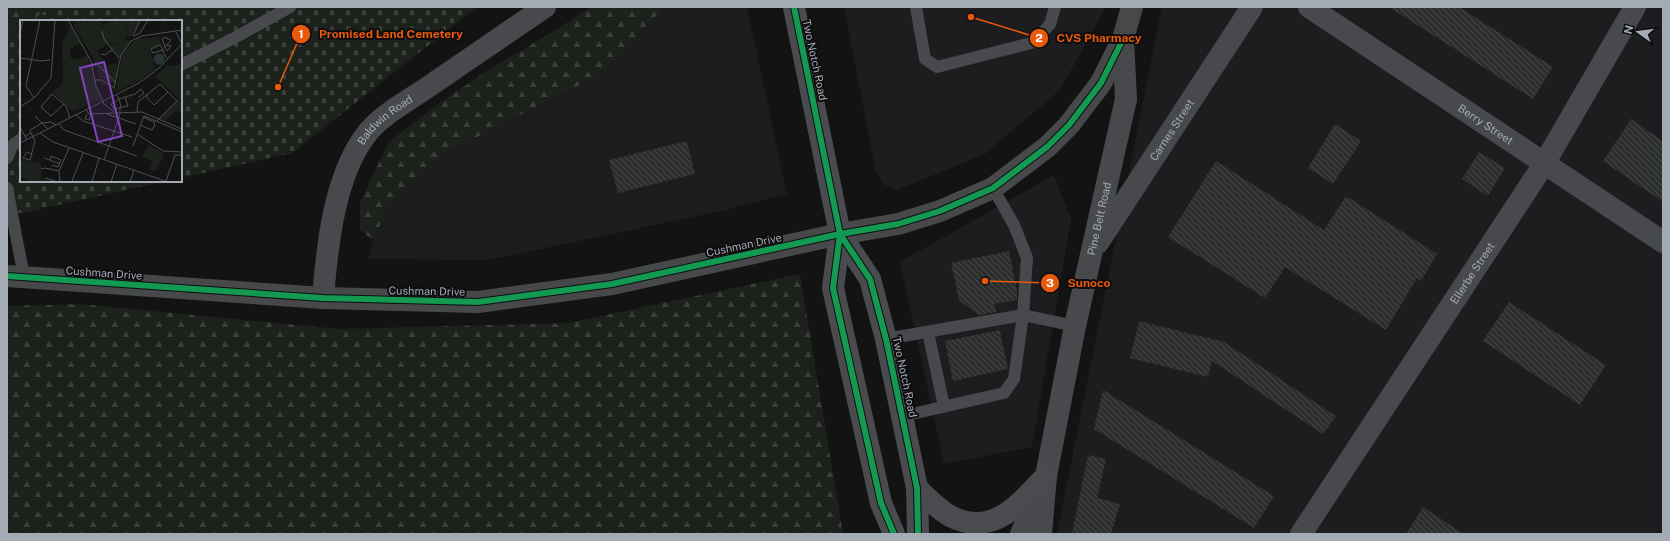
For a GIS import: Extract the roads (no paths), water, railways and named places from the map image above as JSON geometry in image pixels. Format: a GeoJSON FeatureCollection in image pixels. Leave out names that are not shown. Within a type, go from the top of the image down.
{"type":"FeatureCollection","features":[{"type":"Feature","properties":{"kind":"main road","name":"Two Notch Road"},"geometry":{"type":"LineString","coordinates":[[794,7],[840,234],[833,288],[881,503],[894,534]]}},
{"type":"Feature","properties":{"kind":"main road","name":"Two Notch Road"},"geometry":{"type":"LineString","coordinates":[[840,234],[870,279],[886,339],[917,488],[918,534]]}},
{"type":"Feature","properties":{"kind":"main road"},"geometry":{"type":"LineString","coordinates":[[917,488],[949,515],[969,522],[984,522],[1006,515],[1018,506],[1046,476]]}},
{"type":"Feature","properties":{"kind":"street","name":"Baldwin Road"},"geometry":{"type":"LineString","coordinates":[[323,298],[326,254],[340,193],[356,151],[365,135],[377,123],[410,99],[545,7]]}},
{"type":"Feature","properties":{"kind":"street","name":"Pine Belt Road"},"geometry":{"type":"LineString","coordinates":[[1041,534],[1046,476],[1075,326],[1126,99],[1124,39],[1132,7]]}},
{"type":"Feature","properties":{"kind":"street","name":"Carnes Street"},"geometry":{"type":"LineString","coordinates":[[1091,254],[1252,7]]}},
{"type":"Feature","properties":{"kind":"street","name":"Berry Street"},"geometry":{"type":"LineString","coordinates":[[1309,7],[1663,242]]}},
{"type":"Feature","properties":{"kind":"street","name":"Ellerbe Street"},"geometry":{"type":"LineString","coordinates":[[1301,534],[1544,164],[1635,7]]}},
{"type":"Feature","properties":{"kind":"street","name":"Cushman Drive"},"geometry":{"type":"LineString","coordinates":[[16,276],[323,298],[478,302],[612,284],[840,234],[898,224],[940,211],[993,188],[1047,147],[1069,125],[1101,83],[1124,39]]}},
{"type":"Feature","properties":{"kind":"street","name":"Pine Belt Road"},"geometry":{"type":"LineString","coordinates":[[1021,534],[1046,476]]}},
{"type":"Feature","properties":{"kind":"lane"},"geometry":{"type":"LineString","coordinates":[[182,64],[290,7]]}},
{"type":"Feature","properties":{"kind":"lane"},"geometry":{"type":"LineString","coordinates":[[916,7],[925,59],[937,67],[1035,42],[1050,24],[1055,7]]}},
{"type":"Feature","properties":{"kind":"lane"},"geometry":{"type":"LineString","coordinates":[[7,158],[12,146],[20,140]]}},
{"type":"Feature","properties":{"kind":"lane"},"geometry":{"type":"LineString","coordinates":[[7,188],[16,276]]}},
{"type":"Feature","properties":{"kind":"lane"},"geometry":{"type":"LineString","coordinates":[[903,416],[1004,393],[1014,379],[1023,315],[1028,258],[1014,225],[993,188]]}},
{"type":"Feature","properties":{"kind":"lane"},"geometry":{"type":"LineString","coordinates":[[886,339],[1023,315],[1075,326]]}},
{"type":"Feature","properties":{"kind":"lane"},"geometry":{"type":"LineString","coordinates":[[928,332],[944,406]]}},
{"type":"Feature","properties":{"kind":"place","name":"CVS Pharmacy"},"geometry":{"type":"Point","coordinates":[971,17]}},
{"type":"Feature","properties":{"kind":"place","name":"Promised Land Cemetery"},"geometry":{"type":"Point","coordinates":[278,87]}},
{"type":"Feature","properties":{"kind":"place","name":"Sunoco"},"geometry":{"type":"Point","coordinates":[985,281]}}]}
